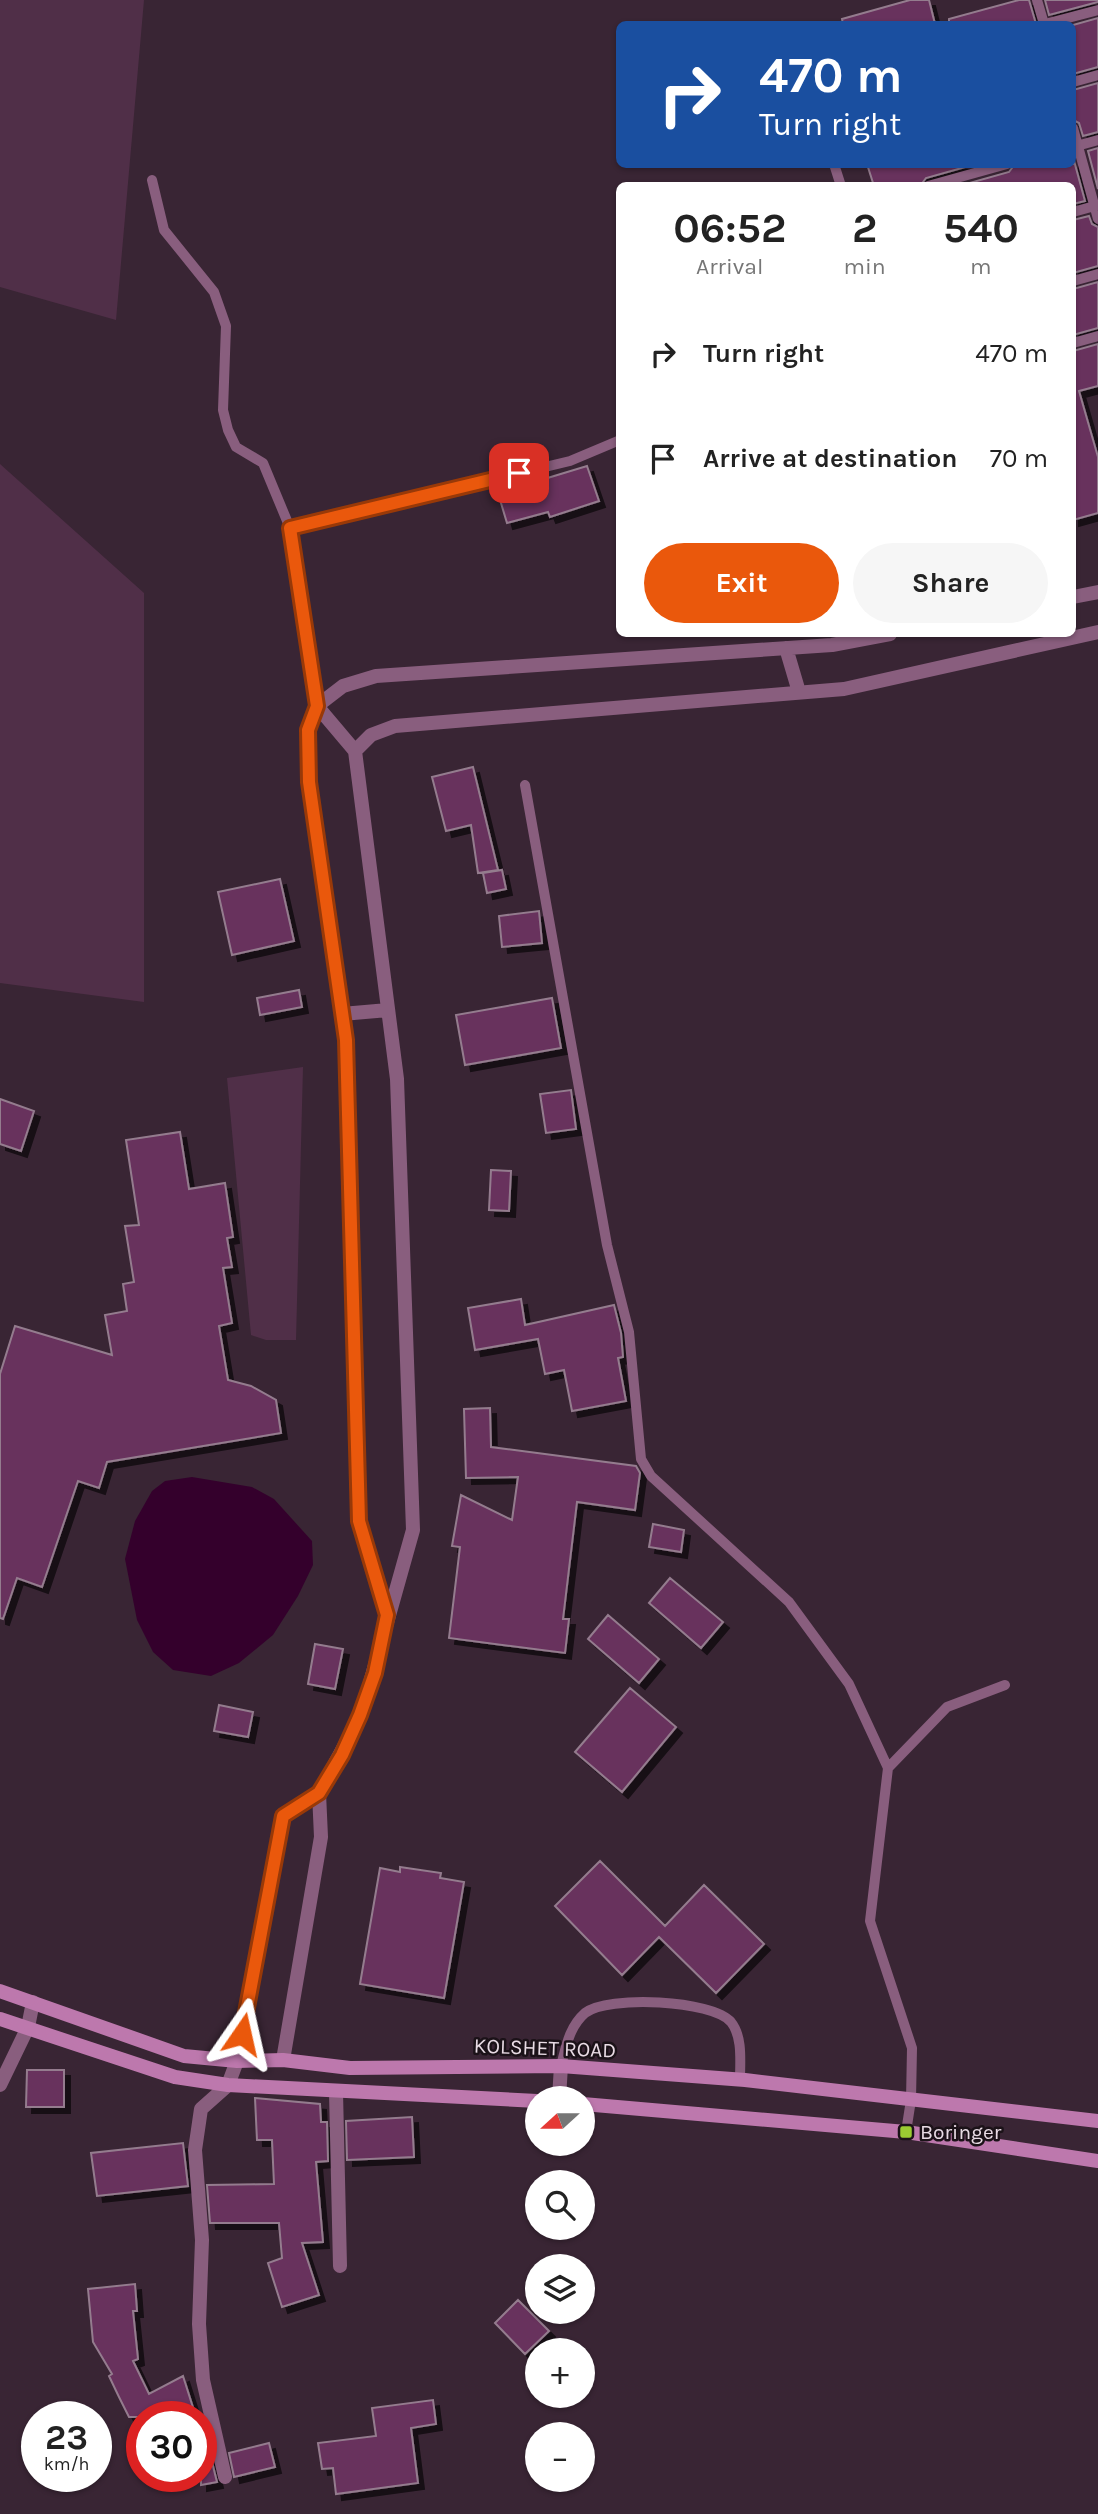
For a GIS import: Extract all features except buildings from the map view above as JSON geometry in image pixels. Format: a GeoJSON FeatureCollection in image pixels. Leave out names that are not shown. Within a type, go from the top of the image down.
{"type":"FeatureCollection","features":[{"type":"Feature","properties":{"kind":"street"},"geometry":{"type":"LineString","coordinates":[[1076,596],[1098,592]]}},
{"type":"Feature","properties":{"kind":"street"},"geometry":{"type":"LineString","coordinates":[[1076,637],[1098,632]]}},
{"type":"Feature","properties":{"kind":"street"},"geometry":{"type":"LineString","coordinates":[[387,1615],[359,1521],[346,1040],[309,782],[308,730],[317,706],[343,686],[376,676],[832,645],[874,637]]}},
{"type":"Feature","properties":{"kind":"street"},"geometry":{"type":"LineString","coordinates":[[355,751],[371,735],[394,726],[844,689],[1076,637]]}},
{"type":"Feature","properties":{"kind":"street"},"geometry":{"type":"LineString","coordinates":[[786,648],[799,692]]}},
{"type":"Feature","properties":{"kind":"street"},"geometry":{"type":"LineString","coordinates":[[225,2477],[203,2380],[199,2324],[202,2240],[195,2150],[201,2109],[228,2085],[237,2061],[283,1816],[319,1793],[360,1715],[375,1673],[387,1615],[413,1530],[397,1079],[355,751],[317,706]]}},
{"type":"Feature","properties":{"kind":"street"},"geometry":{"type":"LineString","coordinates":[[342,1014],[388,1010]]}},
{"type":"Feature","properties":{"kind":"street"},"geometry":{"type":"LineString","coordinates":[[283,2060],[321,1837],[319,1793]]}},
{"type":"Feature","properties":{"kind":"street","name":"KOLSHET ROAD"},"geometry":{"type":"LineString","coordinates":[[0,1991],[184,2056],[237,2061],[283,2060],[351,2068],[561,2066],[740,2080],[1098,2121]]}},
{"type":"Feature","properties":{"kind":"street"},"geometry":{"type":"LineString","coordinates":[[0,2085],[28,2027],[33,2002]]}},
{"type":"Feature","properties":{"kind":"street"},"geometry":{"type":"LineString","coordinates":[[0,2019],[175,2077],[228,2085],[525,2100]]}},
{"type":"Feature","properties":{"kind":"street"},"geometry":{"type":"LineString","coordinates":[[560,2086],[561,2066]]}},
{"type":"Feature","properties":{"kind":"street"},"geometry":{"type":"LineString","coordinates":[[336,2092],[340,2266]]}},
{"type":"Feature","properties":{"kind":"street"},"geometry":{"type":"LineString","coordinates":[[595,2105],[906,2132],[1098,2161]]}},
{"type":"Feature","properties":{"kind":"lane"},"geometry":{"type":"LineString","coordinates":[[1037,0],[1043,21]]}},
{"type":"Feature","properties":{"kind":"lane"},"geometry":{"type":"LineString","coordinates":[[1056,21],[1098,10]]}},
{"type":"Feature","properties":{"kind":"lane"},"geometry":{"type":"LineString","coordinates":[[1076,81],[1098,75]]}},
{"type":"Feature","properties":{"kind":"lane"},"geometry":{"type":"LineString","coordinates":[[1076,146],[1098,140]]}},
{"type":"Feature","properties":{"kind":"lane"},"geometry":{"type":"LineString","coordinates":[[1076,149],[1096,205],[1098,219]]}},
{"type":"Feature","properties":{"kind":"lane"},"geometry":{"type":"LineString","coordinates":[[942,182],[993,168]]}},
{"type":"Feature","properties":{"kind":"lane"},"geometry":{"type":"LineString","coordinates":[[152,180],[164,230],[214,292],[226,326],[223,410],[228,430],[236,447],[263,463],[290,528],[317,706]]}},
{"type":"Feature","properties":{"kind":"lane"},"geometry":{"type":"LineString","coordinates":[[1076,211],[1096,205]]}},
{"type":"Feature","properties":{"kind":"lane"},"geometry":{"type":"LineString","coordinates":[[1076,280],[1098,274]]}},
{"type":"Feature","properties":{"kind":"lane"},"geometry":{"type":"LineString","coordinates":[[1076,342],[1097,339]]}},
{"type":"Feature","properties":{"kind":"lane"},"geometry":{"type":"LineString","coordinates":[[290,528],[570,461],[616,442]]}},
{"type":"Feature","properties":{"kind":"lane"},"geometry":{"type":"LineString","coordinates":[[525,785],[607,1245],[629,1332],[641,1460],[652,1476],[789,1602],[849,1684],[888,1768],[870,1921],[912,2048],[911,2100],[906,2132]]}},
{"type":"Feature","properties":{"kind":"lane"},"geometry":{"type":"LineString","coordinates":[[888,1768],[947,1706],[1005,1685]]}},
{"type":"Feature","properties":{"kind":"lane"},"geometry":{"type":"LineString","coordinates":[[561,2066],[568,2035],[586,2013],[594,2008],[634,2003],[674,2004],[729,2020],[736,2030],[741,2057],[740,2080]]}},
{"type":"Feature","properties":{"kind":"shaded area"},"geometry":{"type":"Polygon","coordinates":[[[0,0],[144,0],[116,320],[0,287],[0,0]]]}},
{"type":"Feature","properties":{"kind":"shaded area"},"geometry":{"type":"Polygon","coordinates":[[[0,464],[144,593],[144,1002],[0,983],[0,464]]]}},
{"type":"Feature","properties":{"kind":"shaded area"},"geometry":{"type":"Polygon","coordinates":[[[303,1067],[296,1340],[266,1340],[251,1335],[227,1078],[303,1067]]]}},
{"type":"Feature","properties":{"kind":"shaded area"},"geometry":{"type":"Polygon","coordinates":[[[192,1477],[252,1487],[274,1499],[312,1541],[313,1565],[298,1596],[273,1635],[239,1663],[211,1676],[173,1670],[153,1652],[137,1620],[125,1559],[135,1521],[152,1491],[165,1481],[192,1477]]]}},
{"type":"Feature","properties":{"kind":"place","name":"Boringer"},"geometry":{"type":"Point","coordinates":[906,2132]}},
{"type":"Feature","properties":{"kind":"route"},"geometry":{"type":"LineString","coordinates":[[242,2034],[283,1816],[319,1793],[342,1755],[375,1673],[387,1615],[359,1521],[346,1040],[309,782],[308,730],[317,706],[290,528],[519,473]]}}]}
